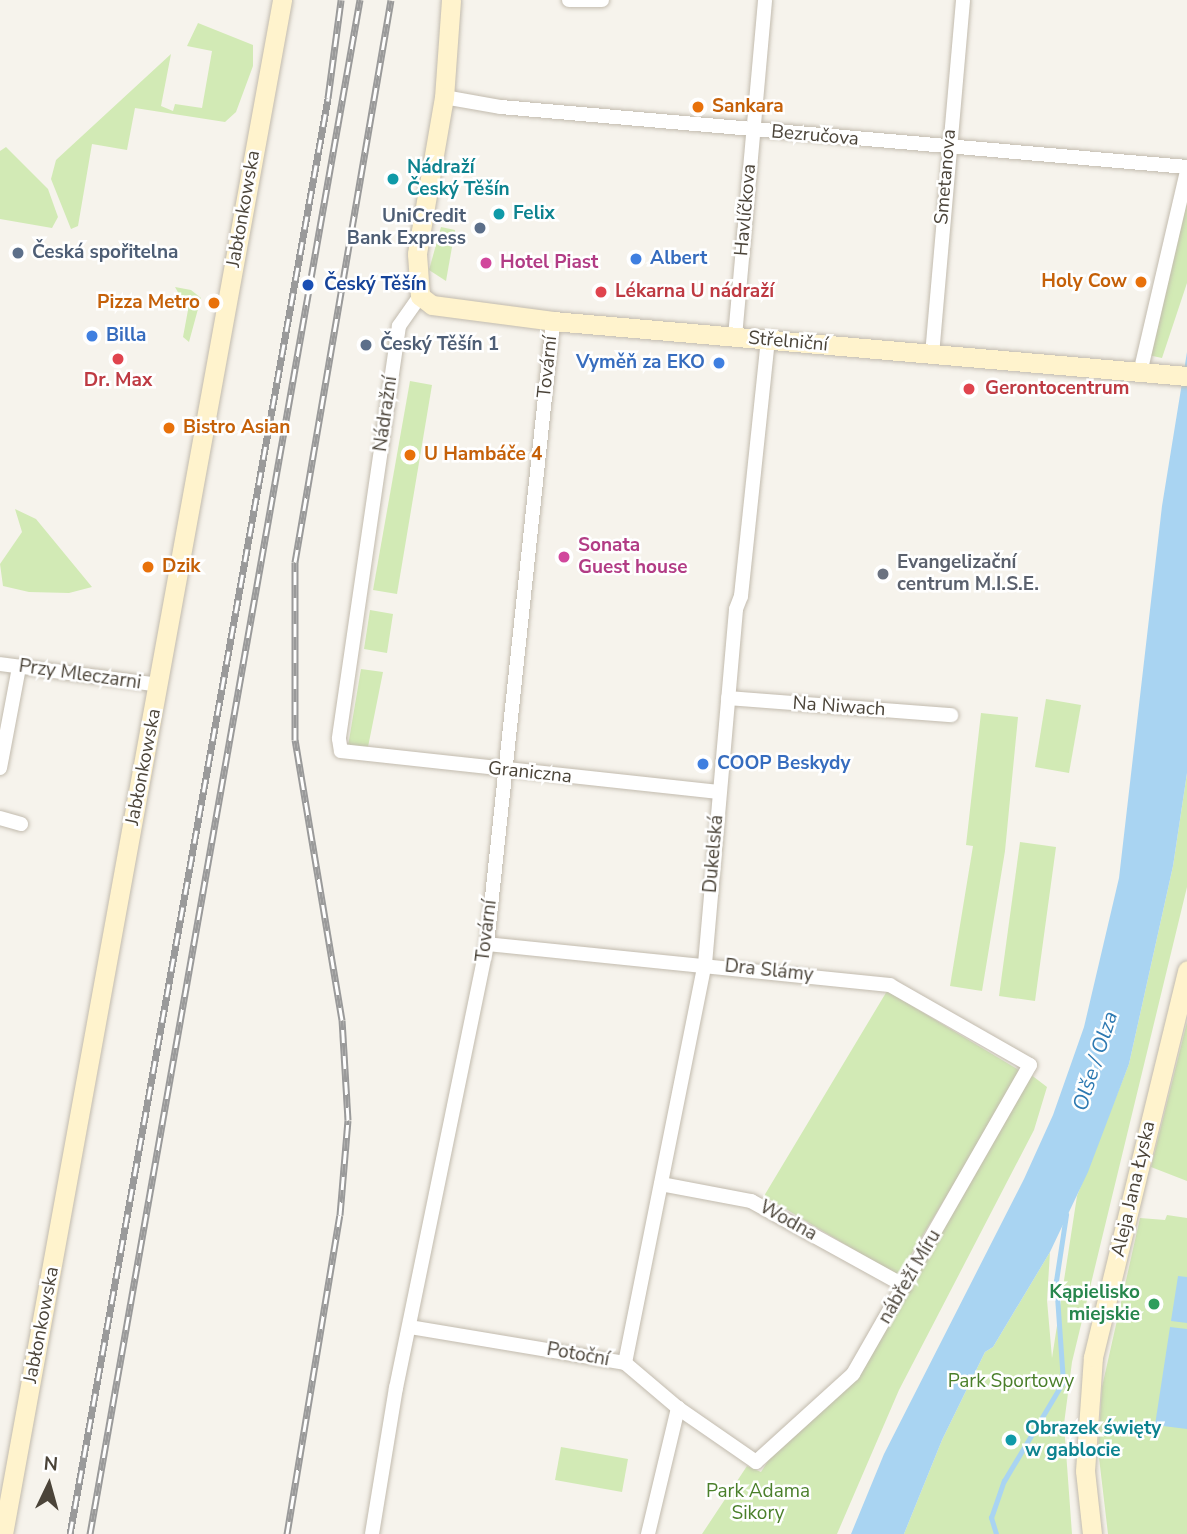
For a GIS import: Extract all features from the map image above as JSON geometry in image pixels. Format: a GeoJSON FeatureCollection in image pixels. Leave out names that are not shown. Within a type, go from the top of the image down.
{"type":"FeatureCollection","features":[{"type":"Feature","properties":{"kind":"street","name":"Jabłonkowska"},"geometry":{"type":"LineString","coordinates":[[4,1534],[160,685],[282,0]]}},
{"type":"Feature","properties":{"kind":"street"},"geometry":{"type":"LineString","coordinates":[[420,296],[417,254],[444,97],[452,0]]}},
{"type":"Feature","properties":{"kind":"street"},"geometry":{"type":"LineString","coordinates":[[569,0],[602,0]]}},
{"type":"Feature","properties":{"kind":"street","name":"Havlíčkova"},"geometry":{"type":"LineString","coordinates":[[735,337],[765,0]]}},
{"type":"Feature","properties":{"kind":"street","name":"Smetanova"},"geometry":{"type":"LineString","coordinates":[[932,355],[963,0]]}},
{"type":"Feature","properties":{"kind":"street","name":"Bezručova"},"geometry":{"type":"LineString","coordinates":[[444,97],[501,107],[1187,169]]}},
{"type":"Feature","properties":{"kind":"street"},"geometry":{"type":"LineString","coordinates":[[1140,373],[1187,169]]}},
{"type":"Feature","properties":{"kind":"street","name":"Střelniční"},"geometry":{"type":"LineString","coordinates":[[420,296],[432,305],[456,311],[1187,376]]}},
{"type":"Feature","properties":{"kind":"street","name":"Nádražní"},"geometry":{"type":"LineString","coordinates":[[341,751],[339,739],[399,326],[420,296]]}},
{"type":"Feature","properties":{"kind":"street","name":"Tovární"},"geometry":{"type":"LineString","coordinates":[[372,1534],[410,1326],[487,944],[503,771],[553,321]]}},
{"type":"Feature","properties":{"kind":"street","name":"Dukelská"},"geometry":{"type":"LineString","coordinates":[[625,1363],[705,964],[728,698],[768,340]]}},
{"type":"Feature","properties":{"kind":"street","name":"Przy Mleczarni"},"geometry":{"type":"LineString","coordinates":[[0,664],[160,685]]}},
{"type":"Feature","properties":{"kind":"street"},"geometry":{"type":"LineString","coordinates":[[0,768],[19,667]]}},
{"type":"Feature","properties":{"kind":"street","name":"Na Niwach"},"geometry":{"type":"LineString","coordinates":[[728,698],[951,715]]}},
{"type":"Feature","properties":{"kind":"street","name":"Graniczna"},"geometry":{"type":"LineString","coordinates":[[341,751],[503,771],[719,792]]}},
{"type":"Feature","properties":{"kind":"street"},"geometry":{"type":"LineString","coordinates":[[0,818],[21,824]]}},
{"type":"Feature","properties":{"kind":"street","name":"Dra Slámy"},"geometry":{"type":"LineString","coordinates":[[487,944],[705,964],[890,985],[1030,1065]]}},
{"type":"Feature","properties":{"kind":"street","name":"Aleja Jana Łyska"},"geometry":{"type":"LineString","coordinates":[[1092,1534],[1085,1461],[1093,1357],[1187,970]]}},
{"type":"Feature","properties":{"kind":"street","name":"nábřeží Míru"},"geometry":{"type":"LineString","coordinates":[[756,1462],[853,1374],[1030,1065]]}},
{"type":"Feature","properties":{"kind":"street","name":"Wodna"},"geometry":{"type":"LineString","coordinates":[[661,1184],[751,1201],[905,1286]]}},
{"type":"Feature","properties":{"kind":"street","name":"Potoční"},"geometry":{"type":"LineString","coordinates":[[410,1326],[625,1363],[678,1408],[756,1462]]}},
{"type":"Feature","properties":{"kind":"street"},"geometry":{"type":"LineString","coordinates":[[648,1534],[678,1408]]}},
{"type":"Feature","properties":{"kind":"green space"},"geometry":{"type":"Polygon","coordinates":[[[198,23],[253,45],[253,66],[236,112],[225,122],[135,108],[127,150],[92,144],[78,226],[71,229],[51,179],[56,160],[171,54],[161,106],[173,111],[175,104],[202,108],[212,51],[187,46],[198,23]]]}},
{"type":"Feature","properties":{"kind":"green space"},"geometry":{"type":"Polygon","coordinates":[[[6,147],[48,189],[58,217],[52,228],[0,219],[0,151],[6,147]]]}},
{"type":"Feature","properties":{"kind":"green space"},"geometry":{"type":"Polygon","coordinates":[[[1187,188],[1187,283],[1162,358],[1148,355],[1187,188]]]}},
{"type":"Feature","properties":{"kind":"green space"},"geometry":{"type":"Polygon","coordinates":[[[441,227],[455,230],[446,281],[429,270],[441,227]]]}},
{"type":"Feature","properties":{"kind":"green space"},"geometry":{"type":"Polygon","coordinates":[[[175,287],[191,290],[201,298],[189,342],[183,337],[188,310],[175,287]]]}},
{"type":"Feature","properties":{"kind":"green space"},"geometry":{"type":"Polygon","coordinates":[[[410,381],[432,385],[397,594],[373,590],[410,381]]]}},
{"type":"Feature","properties":{"kind":"green space"},"geometry":{"type":"Polygon","coordinates":[[[15,509],[36,519],[92,587],[69,593],[29,592],[3,586],[0,564],[22,532],[15,509]]]}},
{"type":"Feature","properties":{"kind":"green space"},"geometry":{"type":"Polygon","coordinates":[[[370,610],[393,614],[387,653],[364,649],[370,610]]]}},
{"type":"Feature","properties":{"kind":"green space"},"geometry":{"type":"Polygon","coordinates":[[[361,669],[383,672],[368,747],[348,746],[361,669]]]}},
{"type":"Feature","properties":{"kind":"green space"},"geometry":{"type":"Polygon","coordinates":[[[1046,699],[1081,705],[1069,773],[1035,767],[1046,699]]]}},
{"type":"Feature","properties":{"kind":"green space"},"geometry":{"type":"Polygon","coordinates":[[[981,713],[1018,717],[1005,851],[982,991],[950,986],[973,846],[966,845],[981,713]]]}},
{"type":"Feature","properties":{"kind":"green space","name":"Park Sportowy"},"geometry":{"type":"Polygon","coordinates":[[[1187,773],[1187,887],[1072,1362],[1064,1424],[1072,1534],[904,1534],[942,1440],[985,1352],[993,1347],[1050,1252],[1047,1300],[1052,1358],[1077,1196],[1129,1064],[1173,866],[1187,773]]]}},
{"type":"Feature","properties":{"kind":"green space"},"geometry":{"type":"Polygon","coordinates":[[[1020,842],[1056,847],[1035,1001],[999,996],[1020,842]]]}},
{"type":"Feature","properties":{"kind":"green space"},"geometry":{"type":"Polygon","coordinates":[[[887,991],[1022,1072],[898,1276],[764,1196],[887,991]]]}},
{"type":"Feature","properties":{"kind":"green space"},"geometry":{"type":"Polygon","coordinates":[[[1187,1022],[1187,1181],[1151,1167],[1187,1022]]]}},
{"type":"Feature","properties":{"kind":"green space","name":"Park Adama Sikory"},"geometry":{"type":"Polygon","coordinates":[[[1030,1074],[1047,1087],[1034,1130],[899,1390],[837,1534],[702,1534],[747,1466],[761,1472],[773,1453],[857,1379],[1030,1074]]]}},
{"type":"Feature","properties":{"kind":"green space","name":"Kąpielisko miejskie"},"geometry":{"type":"Polygon","coordinates":[[[1167,1215],[1187,1218],[1187,1534],[1108,1534],[1098,1449],[1102,1387],[1140,1218],[1165,1220],[1167,1215]]]}},
{"type":"Feature","properties":{"kind":"green space"},"geometry":{"type":"Polygon","coordinates":[[[561,1447],[628,1459],[622,1492],[555,1480],[561,1447]]]}},
{"type":"Feature","properties":{"kind":"water","name":"Olše / Olza"},"geometry":{"type":"Polygon","coordinates":[[[1187,352],[1187,773],[1173,866],[1129,1064],[1088,1172],[1050,1252],[993,1347],[985,1352],[942,1440],[904,1534],[851,1534],[884,1454],[1024,1179],[1053,1115],[1084,1027],[1119,878],[1162,506],[1187,352]]]}},
{"type":"Feature","properties":{"kind":"water"},"geometry":{"type":"Polygon","coordinates":[[[1178,1276],[1187,1277],[1187,1323],[1171,1321],[1178,1276]]]}},
{"type":"Feature","properties":{"kind":"water"},"geometry":{"type":"Polygon","coordinates":[[[1170,1327],[1187,1329],[1187,1429],[1155,1425],[1170,1327]]]}},
{"type":"Feature","properties":{"kind":"waterway"},"geometry":{"type":"LineString","coordinates":[[996,1534],[991,1518],[1004,1481],[1063,1382],[1056,1281],[1066,1215]]}},
{"type":"Feature","properties":{"kind":"railway"},"geometry":{"type":"LineString","coordinates":[[70,1534],[328,98],[341,0]]}},
{"type":"Feature","properties":{"kind":"railway"},"geometry":{"type":"LineString","coordinates":[[90,1534],[360,0]]}},
{"type":"Feature","properties":{"kind":"railway"},"geometry":{"type":"LineString","coordinates":[[287,1534],[340,1215],[348,1120],[342,1020],[295,740],[295,562],[391,0]]}},
{"type":"Feature","properties":{"kind":"place","name":"Sankara"},"geometry":{"type":"Point","coordinates":[698,107]}},
{"type":"Feature","properties":{"kind":"place","name":"Nádraží Český Těšín"},"geometry":{"type":"Point","coordinates":[393,179]}},
{"type":"Feature","properties":{"kind":"place","name":"Felix"},"geometry":{"type":"Point","coordinates":[499,214]}},
{"type":"Feature","properties":{"kind":"place","name":"UniCredit Bank Express"},"geometry":{"type":"Point","coordinates":[480,228]}},
{"type":"Feature","properties":{"kind":"place","name":"Česká spořitelna"},"geometry":{"type":"Point","coordinates":[18,253]}},
{"type":"Feature","properties":{"kind":"place","name":"Albert"},"geometry":{"type":"Point","coordinates":[636,259]}},
{"type":"Feature","properties":{"kind":"place","name":"Hotel Piast"},"geometry":{"type":"Point","coordinates":[486,263]}},
{"type":"Feature","properties":{"kind":"place","name":"Holy Cow"},"geometry":{"type":"Point","coordinates":[1141,282]}},
{"type":"Feature","properties":{"kind":"place","name":"Český Těšín"},"geometry":{"type":"Point","coordinates":[308,285]}},
{"type":"Feature","properties":{"kind":"place","name":"Lékarna U nádraží"},"geometry":{"type":"Point","coordinates":[601,292]}},
{"type":"Feature","properties":{"kind":"place","name":"Pizza Metro"},"geometry":{"type":"Point","coordinates":[214,303]}},
{"type":"Feature","properties":{"kind":"place","name":"Billa"},"geometry":{"type":"Point","coordinates":[92,336]}},
{"type":"Feature","properties":{"kind":"place","name":"Český Těšín 1"},"geometry":{"type":"Point","coordinates":[366,345]}},
{"type":"Feature","properties":{"kind":"place","name":"Dr. Max"},"geometry":{"type":"Point","coordinates":[118,359]}},
{"type":"Feature","properties":{"kind":"place","name":"Vyměň za EKO"},"geometry":{"type":"Point","coordinates":[719,363]}},
{"type":"Feature","properties":{"kind":"place","name":"Gerontocentrum"},"geometry":{"type":"Point","coordinates":[969,389]}},
{"type":"Feature","properties":{"kind":"place","name":"Bistro Asian"},"geometry":{"type":"Point","coordinates":[169,428]}},
{"type":"Feature","properties":{"kind":"place","name":"U Hambáče 4"},"geometry":{"type":"Point","coordinates":[410,455]}},
{"type":"Feature","properties":{"kind":"place","name":"Sonata Guest house"},"geometry":{"type":"Point","coordinates":[564,557]}},
{"type":"Feature","properties":{"kind":"place","name":"Dzik"},"geometry":{"type":"Point","coordinates":[148,567]}},
{"type":"Feature","properties":{"kind":"place","name":"Evangelizační centrum M.I.S.E."},"geometry":{"type":"Point","coordinates":[883,574]}},
{"type":"Feature","properties":{"kind":"place","name":"COOP Beskydy"},"geometry":{"type":"Point","coordinates":[703,764]}},
{"type":"Feature","properties":{"kind":"place","name":"Kąpielisko miejskie"},"geometry":{"type":"Point","coordinates":[1154,1304]}},
{"type":"Feature","properties":{"kind":"place","name":"Obrazek święty w gablocie"},"geometry":{"type":"Point","coordinates":[1011,1440]}}]}
